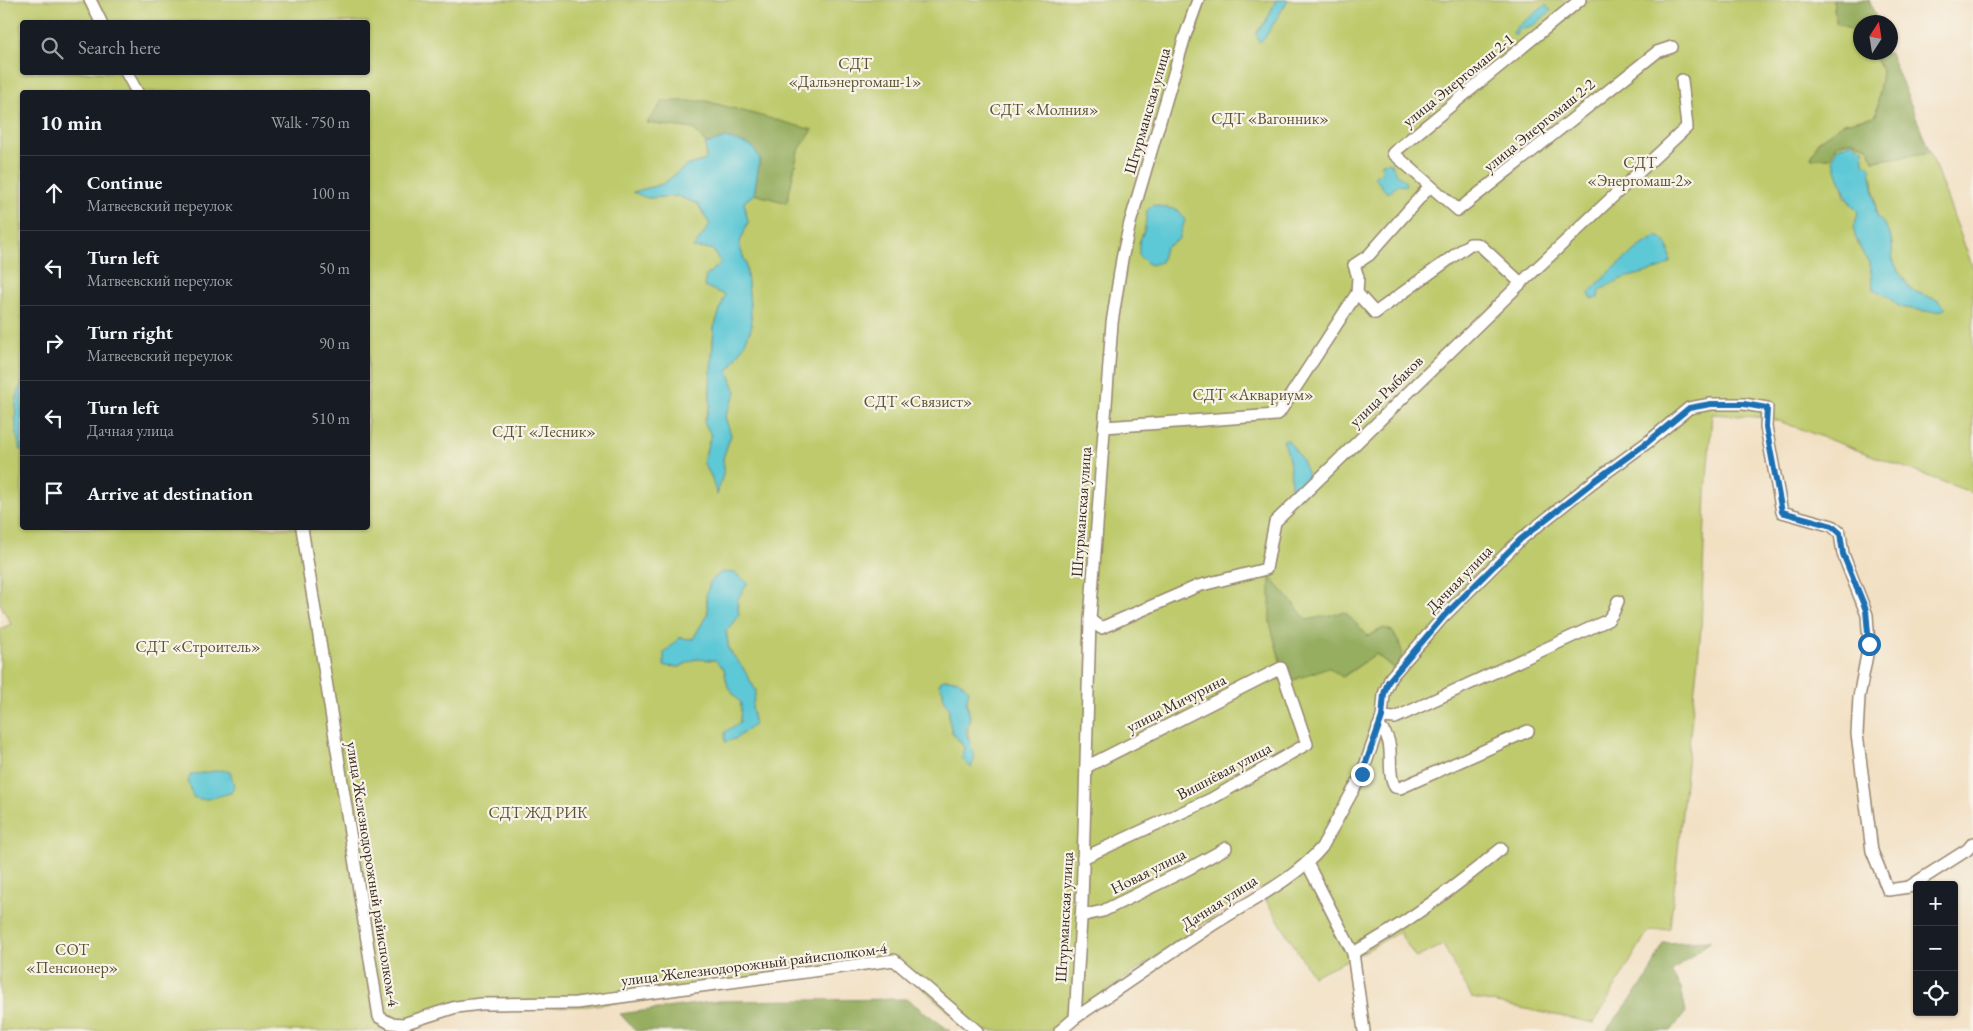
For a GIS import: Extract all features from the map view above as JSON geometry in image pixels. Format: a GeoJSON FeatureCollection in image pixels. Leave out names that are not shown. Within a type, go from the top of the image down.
{"type":"FeatureCollection","features":[{"type":"Feature","properties":{"kind":"street"},"geometry":{"type":"LineString","coordinates":[[90,0],[100,20]]}},
{"type":"Feature","properties":{"kind":"street","name":"Штурманская улица"},"geometry":{"type":"LineString","coordinates":[[1075,1018],[1081,916],[1090,620],[1112,323],[1130,223],[1162,112],[1198,0]]}},
{"type":"Feature","properties":{"kind":"street","name":"улица Энергомаш 2-1"},"geometry":{"type":"LineString","coordinates":[[1430,186],[1393,154],[1580,0]]}},
{"type":"Feature","properties":{"kind":"street","name":"улица Энергомаш 2-2"},"geometry":{"type":"LineString","coordinates":[[1430,186],[1458,210],[1657,52],[1672,47]]}},
{"type":"Feature","properties":{"kind":"street"},"geometry":{"type":"LineString","coordinates":[[128,75],[136,90]]}},
{"type":"Feature","properties":{"kind":"street","name":"улица Рыбаков"},"geometry":{"type":"LineString","coordinates":[[1090,620],[1101,628],[1198,586],[1266,569],[1275,522],[1521,282],[1687,127],[1682,80]]}},
{"type":"Feature","properties":{"kind":"street"},"geometry":{"type":"LineString","coordinates":[[1104,427],[1277,415],[1357,294],[1358,277],[1354,265],[1369,255],[1430,186]]}},
{"type":"Feature","properties":{"kind":"street"},"geometry":{"type":"LineString","coordinates":[[1357,294],[1376,313],[1470,244],[1482,247],[1521,282]]}},
{"type":"Feature","properties":{"kind":"street","name":"Дачная улица"},"geometry":{"type":"LineString","coordinates":[[1075,1018],[1307,863],[1322,847],[1362,774],[1380,722],[1384,694],[1388,682],[1444,616],[1521,539],[1586,487],[1648,442],[1689,408],[1711,404],[1744,404],[1767,408],[1766,427],[1782,512],[1825,524],[1840,533],[1845,559],[1866,610],[1869,644],[1859,697],[1857,734],[1872,852],[1888,890],[1909,887],[1967,850],[1973,843]]}},
{"type":"Feature","properties":{"kind":"street","name":"улица Железнодорожный райисполком-4"},"geometry":{"type":"LineString","coordinates":[[302,530],[379,1017],[390,1023],[403,1024],[464,1006],[481,1004],[576,1003],[894,960],[977,1031]]}},
{"type":"Feature","properties":{"kind":"street"},"geometry":{"type":"LineString","coordinates":[[1528,731],[1400,788],[1395,787],[1392,780],[1389,740],[1380,722],[1395,718],[1608,620],[1618,601]]}},
{"type":"Feature","properties":{"kind":"street","name":"улица Мичурина"},"geometry":{"type":"LineString","coordinates":[[1086,767],[1281,668]]}},
{"type":"Feature","properties":{"kind":"street","name":"Вишнёвая улица"},"geometry":{"type":"LineString","coordinates":[[1083,858],[1211,799],[1307,744],[1281,668]]}},
{"type":"Feature","properties":{"kind":"street","name":"Новая улица"},"geometry":{"type":"LineString","coordinates":[[1081,916],[1103,912],[1226,848]]}},
{"type":"Feature","properties":{"kind":"street"},"geometry":{"type":"LineString","coordinates":[[1353,953],[1386,935],[1417,914],[1501,849]]}},
{"type":"Feature","properties":{"kind":"street"},"geometry":{"type":"LineString","coordinates":[[1307,863],[1353,953],[1364,1031]]}},
{"type":"Feature","properties":{"kind":"street"},"geometry":{"type":"LineString","coordinates":[[1060,1031],[1075,1018]]}},
{"type":"Feature","properties":{"kind":"green space"},"geometry":{"type":"Polygon","coordinates":[[[0,0],[1833,0],[1836,22],[1853,31],[1853,60],[1877,60],[1882,71],[1876,116],[1844,123],[1818,141],[1812,157],[1829,158],[1836,145],[1852,140],[1869,148],[1874,161],[1930,152],[1973,268],[1973,493],[1771,418],[1712,414],[1706,492],[1701,629],[1670,928],[1648,931],[1594,1023],[1472,998],[1443,945],[1416,958],[1399,932],[1362,953],[1313,976],[1257,886],[1050,1031],[970,1031],[895,963],[589,1006],[454,1009],[396,1031],[0,1031],[0,629],[11,624],[0,603],[0,0]],[[647,123],[694,129],[706,144],[706,160],[686,166],[663,184],[634,192],[648,198],[677,196],[698,204],[710,225],[712,249],[721,263],[706,276],[725,295],[714,328],[710,405],[704,422],[711,435],[703,462],[711,476],[717,494],[724,470],[723,458],[731,435],[725,417],[736,392],[728,371],[744,345],[752,326],[746,264],[739,245],[748,222],[744,202],[754,194],[787,202],[798,151],[812,130],[647,123]],[[1832,159],[1840,177],[1845,197],[1858,212],[1858,245],[1870,262],[1873,290],[1887,296],[1900,307],[1925,311],[1939,301],[1911,290],[1897,268],[1892,258],[1890,236],[1885,226],[1877,217],[1873,179],[1863,162],[1832,159]],[[1153,206],[1139,243],[1161,262],[1165,248],[1179,239],[1178,210],[1153,206]],[[1270,577],[1328,667],[1343,677],[1376,654],[1394,669],[1384,628],[1368,636],[1307,620],[1270,577]],[[748,583],[706,596],[708,613],[693,639],[679,638],[679,667],[695,659],[715,660],[724,669],[728,687],[741,703],[740,722],[754,725],[752,707],[756,691],[743,668],[729,650],[726,631],[739,615],[737,600],[748,583]],[[968,690],[943,691],[944,700],[949,709],[952,732],[964,747],[971,743],[968,730],[968,690]]]}},
{"type":"Feature","properties":{"kind":"green space"},"geometry":{"type":"Polygon","coordinates":[[[1833,0],[1869,0],[1875,15],[1853,15],[1853,31],[1836,22],[1833,0]]]}},
{"type":"Feature","properties":{"kind":"green space"},"geometry":{"type":"Polygon","coordinates":[[[1877,60],[1893,60],[1930,152],[1873,161],[1869,148],[1852,140],[1836,145],[1830,158],[1811,158],[1818,141],[1844,123],[1876,116],[1882,71],[1877,60]]]}},
{"type":"Feature","properties":{"kind":"green space"},"geometry":{"type":"Polygon","coordinates":[[[663,101],[706,101],[813,130],[798,151],[787,203],[754,194],[760,158],[726,138],[706,144],[694,129],[647,123],[663,101]]]}},
{"type":"Feature","properties":{"kind":"green space"},"geometry":{"type":"Polygon","coordinates":[[[1270,576],[1307,620],[1345,612],[1368,636],[1384,628],[1392,631],[1401,650],[1402,655],[1399,664],[1395,669],[1376,654],[1342,677],[1328,667],[1286,683],[1270,623],[1270,576]]]}},
{"type":"Feature","properties":{"kind":"green space"},"geometry":{"type":"Polygon","coordinates":[[[1711,941],[1671,972],[1681,988],[1686,1012],[1671,1031],[1606,1031],[1648,977],[1663,943],[1711,941]]]}},
{"type":"Feature","properties":{"kind":"green space"},"geometry":{"type":"Polygon","coordinates":[[[907,999],[950,1031],[636,1031],[620,1014],[719,1001],[907,999]]]}},
{"type":"Feature","properties":{"kind":"water"},"geometry":{"type":"Polygon","coordinates":[[[1276,0],[1288,0],[1264,39],[1259,42],[1256,33],[1266,21],[1276,0]]]}},
{"type":"Feature","properties":{"kind":"water"},"geometry":{"type":"Polygon","coordinates":[[[1546,5],[1551,11],[1534,25],[1520,29],[1515,36],[1513,33],[1517,27],[1546,5]]]}},
{"type":"Feature","properties":{"kind":"water"},"geometry":{"type":"Polygon","coordinates":[[[726,138],[752,146],[760,158],[754,194],[744,202],[748,222],[739,245],[746,264],[752,326],[744,345],[728,371],[736,392],[725,417],[731,435],[723,458],[724,470],[717,495],[711,476],[703,462],[711,435],[704,422],[710,405],[714,328],[725,295],[704,286],[706,276],[721,263],[712,249],[693,248],[710,225],[698,204],[677,196],[647,198],[633,192],[663,184],[686,166],[706,160],[706,144],[726,138]]]}},
{"type":"Feature","properties":{"kind":"water"},"geometry":{"type":"Polygon","coordinates":[[[1852,142],[1863,149],[1864,162],[1870,167],[1877,217],[1885,226],[1890,236],[1892,258],[1897,268],[1911,290],[1939,301],[1946,309],[1925,311],[1900,307],[1887,296],[1873,290],[1870,262],[1863,254],[1855,236],[1854,228],[1858,212],[1845,193],[1832,159],[1837,148],[1852,142]]]}},
{"type":"Feature","properties":{"kind":"water"},"geometry":{"type":"Polygon","coordinates":[[[1390,162],[1396,173],[1405,181],[1406,186],[1397,185],[1387,193],[1374,177],[1382,172],[1382,163],[1390,162]]]}},
{"type":"Feature","properties":{"kind":"water"},"geometry":{"type":"Polygon","coordinates":[[[1153,205],[1178,210],[1185,220],[1179,239],[1165,248],[1161,262],[1150,265],[1139,256],[1139,243],[1145,228],[1147,210],[1153,205]]]}},
{"type":"Feature","properties":{"kind":"water"},"geometry":{"type":"Polygon","coordinates":[[[1656,236],[1666,243],[1669,250],[1670,263],[1659,269],[1621,279],[1600,290],[1598,298],[1591,299],[1589,293],[1604,277],[1629,255],[1656,236]]]}},
{"type":"Feature","properties":{"kind":"water"},"geometry":{"type":"Polygon","coordinates":[[[20,388],[20,450],[15,416],[20,388]]]}},
{"type":"Feature","properties":{"kind":"water"},"geometry":{"type":"Polygon","coordinates":[[[1283,440],[1288,440],[1302,460],[1310,480],[1305,488],[1294,492],[1291,490],[1290,465],[1283,440]]]}},
{"type":"Feature","properties":{"kind":"water"},"geometry":{"type":"Polygon","coordinates":[[[721,572],[735,573],[748,583],[737,600],[739,615],[726,631],[729,650],[743,668],[756,691],[752,707],[754,725],[735,739],[725,742],[725,732],[740,722],[741,703],[728,687],[724,669],[715,660],[695,659],[679,667],[664,666],[664,653],[679,638],[693,639],[708,613],[706,596],[710,582],[721,572]]]}},
{"type":"Feature","properties":{"kind":"water"},"geometry":{"type":"Polygon","coordinates":[[[943,679],[958,680],[969,690],[966,704],[970,716],[966,732],[975,757],[971,768],[962,758],[964,747],[952,732],[949,709],[939,684],[943,679]]]}},
{"type":"Feature","properties":{"kind":"water"},"geometry":{"type":"Polygon","coordinates":[[[222,770],[230,772],[234,785],[231,793],[207,799],[193,797],[188,782],[191,774],[222,770]]]}},
{"type":"Feature","properties":{"kind":"route"},"geometry":{"type":"LineString","coordinates":[[1362,774],[1382,717],[1384,694],[1388,682],[1444,616],[1521,539],[1593,482],[1623,462],[1689,408],[1711,404],[1744,404],[1767,408],[1766,427],[1782,512],[1832,526],[1840,533],[1843,554],[1866,610],[1869,644]]}},
{"type":"Feature","properties":{"kind":"park label","name":"СДТ «Дальэнергомаш-1»"},"geometry":{"type":"Point","coordinates":[855,72]}},
{"type":"Feature","properties":{"kind":"park label","name":"СДТ «Молния»"},"geometry":{"type":"Point","coordinates":[1044,109]}},
{"type":"Feature","properties":{"kind":"park label","name":"СДТ «Вагонник»"},"geometry":{"type":"Point","coordinates":[1270,118]}},
{"type":"Feature","properties":{"kind":"park label","name":"СДТ «Энергомаш-2»"},"geometry":{"type":"Point","coordinates":[1640,171]}},
{"type":"Feature","properties":{"kind":"park label","name":"СДТ «Аквариум»"},"geometry":{"type":"Point","coordinates":[1253,394]}},
{"type":"Feature","properties":{"kind":"park label","name":"СДТ «Связист»"},"geometry":{"type":"Point","coordinates":[918,401]}},
{"type":"Feature","properties":{"kind":"park label","name":"СДТ «Лесник»"},"geometry":{"type":"Point","coordinates":[544,431]}},
{"type":"Feature","properties":{"kind":"park label","name":"СДТ «Строитель»"},"geometry":{"type":"Point","coordinates":[198,646]}},
{"type":"Feature","properties":{"kind":"park label","name":"СДТ ЖД РИК"},"geometry":{"type":"Point","coordinates":[538,812]}},
{"type":"Feature","properties":{"kind":"park label","name":"СОТ «Пенсионер»"},"geometry":{"type":"Point","coordinates":[72,958]}}]}
